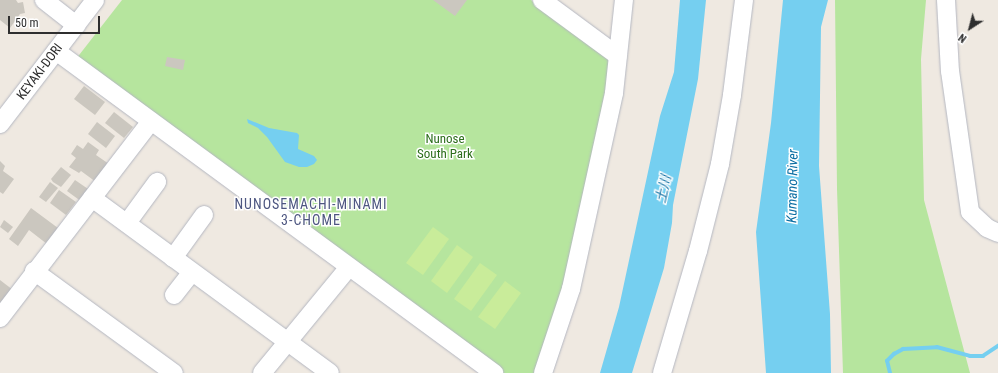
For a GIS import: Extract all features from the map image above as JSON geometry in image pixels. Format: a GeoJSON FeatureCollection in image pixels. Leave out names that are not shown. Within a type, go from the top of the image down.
{"type":"FeatureCollection","features":[{"type":"Feature","properties":{"kind":"street"},"geometry":{"type":"LineString","coordinates":[[44,0],[76,24]]}},
{"type":"Feature","properties":{"kind":"street","name":"KEYAKI-DORI"},"geometry":{"type":"LineString","coordinates":[[0,124],[95,0]]}},
{"type":"Feature","properties":{"kind":"street"},"geometry":{"type":"LineString","coordinates":[[542,0],[618,56]]}},
{"type":"Feature","properties":{"kind":"street"},"geometry":{"type":"LineString","coordinates":[[543,373],[562,304],[571,289],[582,219],[600,134],[614,93],[624,0]]}},
{"type":"Feature","properties":{"kind":"street"},"geometry":{"type":"LineString","coordinates":[[662,373],[698,251],[720,164],[732,95],[744,0]]}},
{"type":"Feature","properties":{"kind":"street"},"geometry":{"type":"LineString","coordinates":[[946,0],[950,71],[970,212],[987,228],[998,233]]}},
{"type":"Feature","properties":{"kind":"street"},"geometry":{"type":"LineString","coordinates":[[56,52],[494,373]]}},
{"type":"Feature","properties":{"kind":"street"},"geometry":{"type":"LineString","coordinates":[[0,318],[34,271],[151,121]]}},
{"type":"Feature","properties":{"kind":"street"},"geometry":{"type":"LineString","coordinates":[[126,223],[156,182]]}},
{"type":"Feature","properties":{"kind":"street"},"geometry":{"type":"LineString","coordinates":[[92,198],[330,373]]}},
{"type":"Feature","properties":{"kind":"street"},"geometry":{"type":"LineString","coordinates":[[173,258],[204,215]]}},
{"type":"Feature","properties":{"kind":"street"},"geometry":{"type":"LineString","coordinates":[[262,373],[349,267]]}},
{"type":"Feature","properties":{"kind":"street"},"geometry":{"type":"LineString","coordinates":[[34,271],[174,373]]}},
{"type":"Feature","properties":{"kind":"street"},"geometry":{"type":"LineString","coordinates":[[174,295],[192,272]]}},
{"type":"Feature","properties":{"kind":"green space","name":"Nunose South Park"},"geometry":{"type":"Polygon","coordinates":[[[122,0],[531,0],[611,59],[580,222],[539,373],[502,373],[76,59],[122,0]]]}},
{"type":"Feature","properties":{"kind":"green space"},"geometry":{"type":"Polygon","coordinates":[[[835,0],[926,0],[921,59],[924,200],[970,373],[843,373],[837,189],[835,0]]]}},
{"type":"Feature","properties":{"kind":"green space"},"geometry":{"type":"Polygon","coordinates":[[[433,227],[449,239],[423,275],[406,263],[433,227]]]}},
{"type":"Feature","properties":{"kind":"green space"},"geometry":{"type":"Polygon","coordinates":[[[457,245],[473,257],[447,293],[431,281],[457,245]]]}},
{"type":"Feature","properties":{"kind":"green space"},"geometry":{"type":"Polygon","coordinates":[[[480,263],[497,275],[471,311],[454,299],[480,263]]]}},
{"type":"Feature","properties":{"kind":"green space"},"geometry":{"type":"Polygon","coordinates":[[[505,281],[521,293],[495,329],[478,317],[505,281]]]}},
{"type":"Feature","properties":{"kind":"water","name":"土川"},"geometry":{"type":"Polygon","coordinates":[[[680,0],[706,0],[698,79],[673,205],[672,223],[664,268],[632,373],[600,373],[619,307],[660,116],[674,72],[680,0]]]}},
{"type":"Feature","properties":{"kind":"water","name":"Kumano River"},"geometry":{"type":"Polygon","coordinates":[[[783,0],[828,0],[821,27],[819,166],[830,314],[831,373],[766,373],[756,232],[771,123],[783,0]]]}},
{"type":"Feature","properties":{"kind":"water"},"geometry":{"type":"Polygon","coordinates":[[[247,119],[269,128],[297,133],[299,135],[298,149],[314,156],[317,160],[314,164],[307,167],[299,167],[285,162],[267,137],[258,128],[248,123],[247,119]]]}},
{"type":"Feature","properties":{"kind":"building"},"geometry":{"type":"Polygon","coordinates":[[[0,0],[16,0],[18,3],[23,2],[25,13],[20,14],[10,28],[0,20],[0,0]]]}},
{"type":"Feature","properties":{"kind":"building"},"geometry":{"type":"Polygon","coordinates":[[[433,0],[467,0],[455,16],[433,0]]]}},
{"type":"Feature","properties":{"kind":"building"},"geometry":{"type":"Polygon","coordinates":[[[167,57],[185,60],[183,70],[165,66],[167,57]]]}},
{"type":"Feature","properties":{"kind":"building"},"geometry":{"type":"Polygon","coordinates":[[[84,86],[105,102],[95,115],[74,99],[84,86]]]}},
{"type":"Feature","properties":{"kind":"building"},"geometry":{"type":"Polygon","coordinates":[[[114,112],[133,127],[124,138],[105,123],[114,112]]]}},
{"type":"Feature","properties":{"kind":"building"},"geometry":{"type":"Polygon","coordinates":[[[97,122],[115,136],[106,148],[88,134],[97,122]]]}},
{"type":"Feature","properties":{"kind":"building"},"geometry":{"type":"Polygon","coordinates":[[[88,142],[99,150],[96,155],[109,164],[96,182],[81,171],[79,173],[69,167],[76,158],[71,154],[77,145],[83,149],[88,142]]]}},
{"type":"Feature","properties":{"kind":"building"},"geometry":{"type":"Polygon","coordinates":[[[0,161],[5,166],[3,171],[14,179],[3,194],[0,192],[0,161]]]}},
{"type":"Feature","properties":{"kind":"building"},"geometry":{"type":"Polygon","coordinates":[[[61,167],[71,175],[61,187],[51,179],[61,167]]]}},
{"type":"Feature","properties":{"kind":"building"},"geometry":{"type":"Polygon","coordinates":[[[75,180],[91,191],[82,202],[67,191],[75,180]]]}},
{"type":"Feature","properties":{"kind":"building"},"geometry":{"type":"Polygon","coordinates":[[[50,182],[58,188],[46,202],[39,197],[50,182]]]}},
{"type":"Feature","properties":{"kind":"building"},"geometry":{"type":"Polygon","coordinates":[[[59,190],[76,202],[66,215],[50,203],[59,190]]]}},
{"type":"Feature","properties":{"kind":"building"},"geometry":{"type":"Polygon","coordinates":[[[31,208],[58,228],[47,244],[29,230],[18,246],[9,239],[31,208]]]}},
{"type":"Feature","properties":{"kind":"building"},"geometry":{"type":"Polygon","coordinates":[[[4,220],[13,227],[8,233],[0,227],[4,220]]]}},
{"type":"Feature","properties":{"kind":"building"},"geometry":{"type":"Polygon","coordinates":[[[0,280],[13,290],[0,308],[0,280]]]}},
{"type":"Feature","properties":{"kind":"waterway"},"geometry":{"type":"LineString","coordinates":[[890,373],[887,361],[894,354],[903,349],[937,347],[970,356],[983,356],[998,346]]}},
{"type":"Feature","properties":{"kind":"district","name":"NUNOSEMACHI-MINAMI 3-CHOME"},"geometry":{"type":"Point","coordinates":[311,212]}}]}
